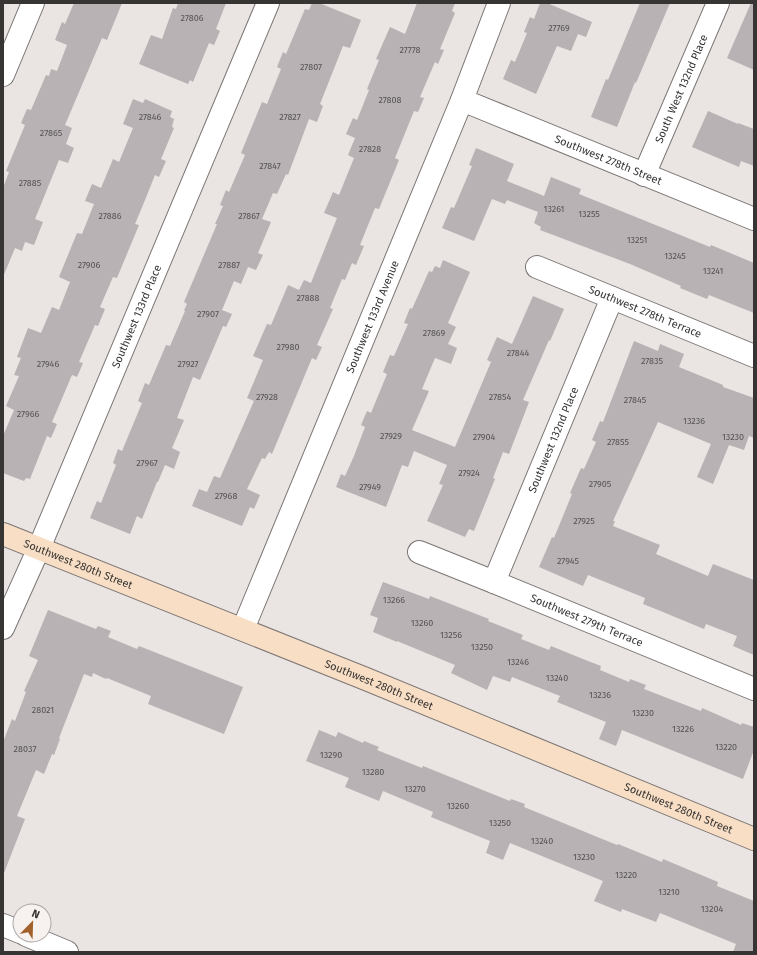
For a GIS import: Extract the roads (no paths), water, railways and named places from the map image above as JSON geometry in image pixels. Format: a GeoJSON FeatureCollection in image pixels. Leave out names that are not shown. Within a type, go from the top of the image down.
{"type":"FeatureCollection","features":[{"type":"Feature","properties":{"kind":"street"},"geometry":{"type":"LineString","coordinates":[[3,75],[33,3]]}},
{"type":"Feature","properties":{"kind":"street","name":"Southwest 133rd Place"},"geometry":{"type":"LineString","coordinates":[[3,628],[39,548],[268,3]]}},
{"type":"Feature","properties":{"kind":"street","name":"Southwest 133rd Avenue"},"geometry":{"type":"LineString","coordinates":[[242,629],[462,100],[499,3]]}},
{"type":"Feature","properties":{"kind":"street","name":"South West 132nd Place"},"geometry":{"type":"LineString","coordinates":[[644,175],[718,3]]}},
{"type":"Feature","properties":{"kind":"street","name":"Southwest 278th Street"},"geometry":{"type":"LineString","coordinates":[[462,100],[754,219]]}},
{"type":"Feature","properties":{"kind":"street","name":"Southwest 278th Terrace"},"geometry":{"type":"LineString","coordinates":[[536,267],[754,356]]}},
{"type":"Feature","properties":{"kind":"street","name":"Southwest 132nd Place"},"geometry":{"type":"LineString","coordinates":[[494,582],[612,298]]}},
{"type":"Feature","properties":{"kind":"street","name":"Southwest 280th Street"},"geometry":{"type":"LineString","coordinates":[[3,534],[242,629],[754,839]]}},
{"type":"Feature","properties":{"kind":"street","name":"Southwest 279th Terrace"},"geometry":{"type":"LineString","coordinates":[[419,552],[754,689]]}},
{"type":"Feature","properties":{"kind":"street"},"geometry":{"type":"LineString","coordinates":[[45,943],[67,952]]}}]}
